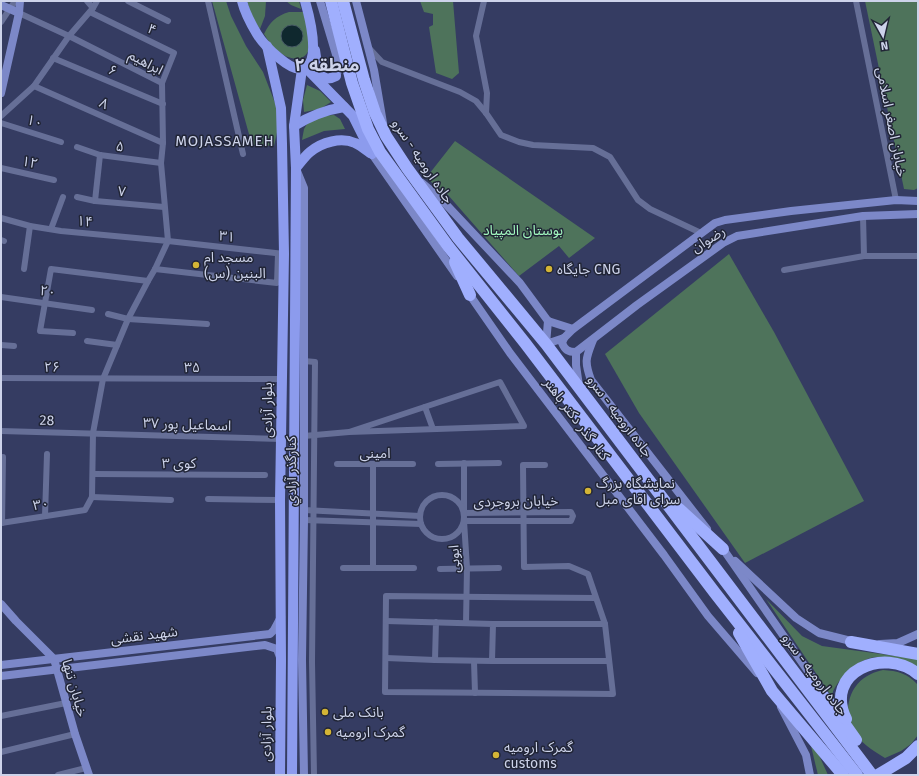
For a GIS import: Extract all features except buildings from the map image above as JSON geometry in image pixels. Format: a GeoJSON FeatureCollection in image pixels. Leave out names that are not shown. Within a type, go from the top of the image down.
{"type":"FeatureCollection","features":[{"type":"Feature","properties":{"kind":"highway","name":"جاده ارومیه - سرو"},"geometry":{"type":"LineString","coordinates":[[331,1],[352,83],[376,153],[525,343],[715,593],[857,775]]}},
{"type":"Feature","properties":{"kind":"highway","name":"جاده ارومیه - سرو"},"geometry":{"type":"LineString","coordinates":[[344,1],[364,80],[375,113],[386,136],[406,168],[458,238],[546,344],[580,388],[872,775]]}},
{"type":"Feature","properties":{"kind":"highway"},"geometry":{"type":"LineString","coordinates":[[448,246],[470,295]]}},
{"type":"Feature","properties":{"kind":"highway"},"geometry":{"type":"LineString","coordinates":[[654,486],[723,549]]}},
{"type":"Feature","properties":{"kind":"highway"},"geometry":{"type":"LineString","coordinates":[[715,593],[772,691],[843,775]]}},
{"type":"Feature","properties":{"kind":"highway"},"geometry":{"type":"LineString","coordinates":[[757,622],[832,706],[881,775]]}},
{"type":"Feature","properties":{"kind":"highway"},"geometry":{"type":"LineString","coordinates":[[851,642],[916,654]]}},
{"type":"Feature","properties":{"kind":"highway"},"geometry":{"type":"LineString","coordinates":[[858,743],[842,711],[842,696],[845,681],[857,669],[869,664],[888,662],[901,665],[918,674]]}},
{"type":"Feature","properties":{"kind":"highway"},"geometry":{"type":"LineString","coordinates":[[906,758],[918,746]]}},
{"type":"Feature","properties":{"kind":"highway"},"geometry":{"type":"LineString","coordinates":[[878,775],[906,758],[918,754]]}},
{"type":"Feature","properties":{"kind":"main road"},"geometry":{"type":"LineString","coordinates":[[1,94],[19,12],[20,1]]}},
{"type":"Feature","properties":{"kind":"main road"},"geometry":{"type":"LineString","coordinates":[[242,1],[258,36],[276,56],[288,65],[297,69],[304,68],[354,116],[376,153]]}},
{"type":"Feature","properties":{"kind":"main road"},"geometry":{"type":"LineString","coordinates":[[305,1],[320,73],[322,76],[332,78],[336,76],[339,68],[338,61],[320,1]]}},
{"type":"Feature","properties":{"kind":"main road"},"geometry":{"type":"LineString","coordinates":[[356,1],[374,70],[386,136]]}},
{"type":"Feature","properties":{"kind":"main road"},"geometry":{"type":"LineString","coordinates":[[1,5],[19,12]]}},
{"type":"Feature","properties":{"kind":"main road","name":"بلوار آزادی"},"geometry":{"type":"LineString","coordinates":[[292,775],[296,168],[294,126],[304,68],[311,58],[313,42]]}},
{"type":"Feature","properties":{"kind":"main road","name":"بلوار آزادی"},"geometry":{"type":"LineString","coordinates":[[267,46],[281,108],[280,775]]}},
{"type":"Feature","properties":{"kind":"main road"},"geometry":{"type":"LineString","coordinates":[[294,126],[316,114],[344,107]]}},
{"type":"Feature","properties":{"kind":"main road"},"geometry":{"type":"LineString","coordinates":[[296,168],[310,152],[330,142],[342,141],[355,143],[376,153]]}},
{"type":"Feature","properties":{"kind":"main road","name":"کنار گذر دکتر باهنر"},"geometry":{"type":"LineString","coordinates":[[376,153],[510,353],[708,616],[772,691],[806,755],[810,775]]}},
{"type":"Feature","properties":{"kind":"main road","name":"کنارگذر آزادي"},"geometry":{"type":"LineString","coordinates":[[296,168],[304,188],[304,520],[302,660],[304,775]]}},
{"type":"Feature","properties":{"kind":"main road"},"geometry":{"type":"LineString","coordinates":[[406,168],[440,198],[520,282],[548,321],[573,329]]}},
{"type":"Feature","properties":{"kind":"main road","name":"رضوان"},"geometry":{"type":"LineString","coordinates":[[546,344],[564,338],[573,329],[715,223],[725,220],[791,211],[896,200],[918,201]]}},
{"type":"Feature","properties":{"kind":"main road","name":"رضوان"},"geometry":{"type":"LineString","coordinates":[[576,352],[715,248],[737,236],[863,216],[918,214]]}},
{"type":"Feature","properties":{"kind":"main road"},"geometry":{"type":"LineString","coordinates":[[546,344],[548,321]]}},
{"type":"Feature","properties":{"kind":"main road"},"geometry":{"type":"LineString","coordinates":[[564,338],[562,343],[565,349],[570,352],[576,352],[576,365],[580,388]]}},
{"type":"Feature","properties":{"kind":"main road"},"geometry":{"type":"LineString","coordinates":[[593,340],[586,358],[586,366],[591,380],[723,549],[832,706]]}},
{"type":"Feature","properties":{"kind":"main road"},"geometry":{"type":"LineString","coordinates":[[294,515],[304,510]]}},
{"type":"Feature","properties":{"kind":"main road"},"geometry":{"type":"LineString","coordinates":[[294,515],[304,520]]}},
{"type":"Feature","properties":{"kind":"main road"},"geometry":{"type":"LineString","coordinates":[[723,549],[796,618],[819,633],[851,642],[878,644],[898,643],[918,634]]}},
{"type":"Feature","properties":{"kind":"main road","name":"خیابان تنها"},"geometry":{"type":"LineString","coordinates":[[1,604],[54,659],[87,771]]}},
{"type":"Feature","properties":{"kind":"main road"},"geometry":{"type":"LineString","coordinates":[[281,617],[270,634],[272,634],[274,641],[270,646],[277,648],[281,660]]}},
{"type":"Feature","properties":{"kind":"main road","name":"شهید نقشی"},"geometry":{"type":"LineString","coordinates":[[1,665],[270,634]]}},
{"type":"Feature","properties":{"kind":"main road","name":"شهید نقشی"},"geometry":{"type":"LineString","coordinates":[[1,676],[265,645],[270,646]]}},
{"type":"Feature","properties":{"kind":"street"},"geometry":{"type":"LineString","coordinates":[[1,22],[15,1]]}},
{"type":"Feature","properties":{"kind":"street"},"geometry":{"type":"LineString","coordinates":[[86,1],[91,10]]}},
{"type":"Feature","properties":{"kind":"street"},"geometry":{"type":"LineString","coordinates":[[1,116],[34,86],[53,58],[97,1]]}},
{"type":"Feature","properties":{"kind":"street"},"geometry":{"type":"LineString","coordinates":[[128,1],[168,21]]}},
{"type":"Feature","properties":{"kind":"street"},"geometry":{"type":"LineString","coordinates":[[208,1],[243,154]]}},
{"type":"Feature","properties":{"kind":"street"},"geometry":{"type":"LineString","coordinates":[[484,1],[476,36],[487,93],[486,112]]}},
{"type":"Feature","properties":{"kind":"street","name":"خیابان اصغر اسلامی"},"geometry":{"type":"LineString","coordinates":[[856,1],[896,200]]}},
{"type":"Feature","properties":{"kind":"street","name":"۴"},"geometry":{"type":"LineString","coordinates":[[91,10],[174,54],[162,83]]}},
{"type":"Feature","properties":{"kind":"street","name":"ابراهیم"},"geometry":{"type":"LineString","coordinates":[[19,12],[162,83],[163,143],[161,163],[168,241]]}},
{"type":"Feature","properties":{"kind":"street"},"geometry":{"type":"LineString","coordinates":[[368,46],[382,62],[460,92],[476,101],[486,112],[501,135],[519,142],[533,145],[593,148],[602,151],[610,157],[638,200],[650,209],[701,233]]}},
{"type":"Feature","properties":{"kind":"street","name":"۶"},"geometry":{"type":"LineString","coordinates":[[53,58],[163,104]]}},
{"type":"Feature","properties":{"kind":"street"},"geometry":{"type":"LineString","coordinates":[[374,70],[382,62]]}},
{"type":"Feature","properties":{"kind":"street","name":"۸"},"geometry":{"type":"LineString","coordinates":[[34,86],[163,143]]}},
{"type":"Feature","properties":{"kind":"street","name":"۱۰"},"geometry":{"type":"LineString","coordinates":[[1,123],[61,142]]}},
{"type":"Feature","properties":{"kind":"street","name":"۵"},"geometry":{"type":"LineString","coordinates":[[77,147],[100,155],[161,163]]}},
{"type":"Feature","properties":{"kind":"street"},"geometry":{"type":"LineString","coordinates":[[95,201],[100,155]]}},
{"type":"Feature","properties":{"kind":"street","name":"۱۲"},"geometry":{"type":"LineString","coordinates":[[1,168],[54,180]]}},
{"type":"Feature","properties":{"kind":"street"},"geometry":{"type":"LineString","coordinates":[[51,230],[63,197]]}},
{"type":"Feature","properties":{"kind":"street","name":"۷"},"geometry":{"type":"LineString","coordinates":[[77,198],[164,207]]}},
{"type":"Feature","properties":{"kind":"street"},"geometry":{"type":"LineString","coordinates":[[863,216],[864,256]]}},
{"type":"Feature","properties":{"kind":"street","name":"۱۴"},"geometry":{"type":"LineString","coordinates":[[1,218],[51,230],[168,241]]}},
{"type":"Feature","properties":{"kind":"street"},"geometry":{"type":"LineString","coordinates":[[24,270],[30,226]]}},
{"type":"Feature","properties":{"kind":"street"},"geometry":{"type":"LineString","coordinates":[[168,241],[155,270],[128,319],[103,379],[93,433],[92,497],[172,500]]}},
{"type":"Feature","properties":{"kind":"street","name":"۳۱"},"geometry":{"type":"LineString","coordinates":[[168,241],[281,254]]}},
{"type":"Feature","properties":{"kind":"street"},"geometry":{"type":"LineString","coordinates":[[155,270],[277,283],[281,254]]}},
{"type":"Feature","properties":{"kind":"street"},"geometry":{"type":"LineString","coordinates":[[784,270],[864,256],[918,256]]}},
{"type":"Feature","properties":{"kind":"street"},"geometry":{"type":"LineString","coordinates":[[73,333],[40,330],[51,269],[148,281]]}},
{"type":"Feature","properties":{"kind":"street","name":"۲۰"},"geometry":{"type":"LineString","coordinates":[[1,297],[92,310]]}},
{"type":"Feature","properties":{"kind":"street"},"geometry":{"type":"LineString","coordinates":[[108,314],[128,319],[207,324]]}},
{"type":"Feature","properties":{"kind":"street"},"geometry":{"type":"LineString","coordinates":[[88,341],[117,345]]}},
{"type":"Feature","properties":{"kind":"street"},"geometry":{"type":"LineString","coordinates":[[1,345],[14,346]]}},
{"type":"Feature","properties":{"kind":"street"},"geometry":{"type":"LineString","coordinates":[[304,361],[315,362],[312,662],[314,775]]}},
{"type":"Feature","properties":{"kind":"street","name":"۲۶"},"geometry":{"type":"LineString","coordinates":[[1,378],[103,379]]}},
{"type":"Feature","properties":{"kind":"street","name":"۳۵"},"geometry":{"type":"LineString","coordinates":[[103,379],[281,378]]}},
{"type":"Feature","properties":{"kind":"street"},"geometry":{"type":"LineString","coordinates":[[304,436],[349,432],[524,426],[500,382],[349,432]]}},
{"type":"Feature","properties":{"kind":"street"},"geometry":{"type":"LineString","coordinates":[[425,407],[433,429]]}},
{"type":"Feature","properties":{"kind":"street","name":"28"},"geometry":{"type":"LineString","coordinates":[[1,431],[93,433]]}},
{"type":"Feature","properties":{"kind":"street","name":"اسماعیل پور ۳۷"},"geometry":{"type":"LineString","coordinates":[[93,433],[281,439]]}},
{"type":"Feature","properties":{"kind":"street"},"geometry":{"type":"LineString","coordinates":[[45,516],[47,454]]}},
{"type":"Feature","properties":{"kind":"street"},"geometry":{"type":"LineString","coordinates":[[1,523],[2,457]]}},
{"type":"Feature","properties":{"kind":"street"},"geometry":{"type":"LineString","coordinates":[[464,463],[464,513],[464,521],[457,534],[444,539],[436,538],[430,535],[421,524],[420,516],[422,509],[431,498],[438,496],[445,495],[452,497],[458,501],[464,513]]}},
{"type":"Feature","properties":{"kind":"street"},"geometry":{"type":"LineString","coordinates":[[438,464],[498,463]]}},
{"type":"Feature","properties":{"kind":"street","name":"امینی"},"geometry":{"type":"LineString","coordinates":[[337,464],[414,464]]}},
{"type":"Feature","properties":{"kind":"street"},"geometry":{"type":"LineString","coordinates":[[373,465],[373,568]]}},
{"type":"Feature","properties":{"kind":"street"},"geometry":{"type":"LineString","coordinates":[[545,465],[523,465],[525,512],[524,567],[569,566],[588,574],[605,624],[613,694],[385,692],[386,596],[596,598]]}},
{"type":"Feature","properties":{"kind":"street","name":"کوی ۳"},"geometry":{"type":"LineString","coordinates":[[93,474],[265,475]]}},
{"type":"Feature","properties":{"kind":"street","name":"۳۰"},"geometry":{"type":"LineString","coordinates":[[1,523],[85,510],[92,497]]}},
{"type":"Feature","properties":{"kind":"street"},"geometry":{"type":"LineString","coordinates":[[208,499],[280,500]]}},
{"type":"Feature","properties":{"kind":"street"},"geometry":{"type":"LineString","coordinates":[[304,510],[420,516]]}},
{"type":"Feature","properties":{"kind":"street","name":"خیابان بروجردی"},"geometry":{"type":"LineString","coordinates":[[464,513],[571,512],[573,516],[571,521],[464,521]]}},
{"type":"Feature","properties":{"kind":"street"},"geometry":{"type":"LineString","coordinates":[[304,520],[421,524]]}},
{"type":"Feature","properties":{"kind":"street","name":"ایوبی"},"geometry":{"type":"LineString","coordinates":[[464,521],[467,568],[466,623]]}},
{"type":"Feature","properties":{"kind":"street"},"geometry":{"type":"LineString","coordinates":[[343,568],[414,568]]}},
{"type":"Feature","properties":{"kind":"street"},"geometry":{"type":"LineString","coordinates":[[440,569],[499,568]]}},
{"type":"Feature","properties":{"kind":"street"},"geometry":{"type":"LineString","coordinates":[[386,621],[493,624],[605,624]]}},
{"type":"Feature","properties":{"kind":"street"},"geometry":{"type":"LineString","coordinates":[[436,622],[436,660]]}},
{"type":"Feature","properties":{"kind":"street"},"geometry":{"type":"LineString","coordinates":[[492,661],[493,624]]}},
{"type":"Feature","properties":{"kind":"street"},"geometry":{"type":"LineString","coordinates":[[386,658],[474,661],[609,661]]}},
{"type":"Feature","properties":{"kind":"street"},"geometry":{"type":"LineString","coordinates":[[474,661],[475,693]]}},
{"type":"Feature","properties":{"kind":"street"},"geometry":{"type":"LineString","coordinates":[[1,716],[66,703]]}},
{"type":"Feature","properties":{"kind":"street"},"geometry":{"type":"LineString","coordinates":[[1,752],[75,734]]}},
{"type":"Feature","properties":{"kind":"street"},"geometry":{"type":"LineString","coordinates":[[304,752],[314,751]]}},
{"type":"Feature","properties":{"kind":"street"},"geometry":{"type":"LineString","coordinates":[[58,775],[87,771]]}},
{"type":"Feature","properties":{"kind":"green space"},"geometry":{"type":"Polygon","coordinates":[[[212,1],[226,1],[231,16],[246,46],[263,72],[277,108],[278,128],[274,146],[252,145],[212,1]]]}},
{"type":"Feature","properties":{"kind":"green space"},"geometry":{"type":"Polygon","coordinates":[[[247,1],[266,1],[265,16],[260,29],[252,17],[247,1]]]}},
{"type":"Feature","properties":{"kind":"green space"},"geometry":{"type":"Polygon","coordinates":[[[286,1],[299,1],[301,9],[291,5],[286,1]]]}},
{"type":"Feature","properties":{"kind":"green space"},"geometry":{"type":"Polygon","coordinates":[[[420,1],[453,1],[459,73],[452,79],[436,73],[429,27],[433,25],[433,14],[424,12],[420,1]]]}},
{"type":"Feature","properties":{"kind":"green space"},"geometry":{"type":"Polygon","coordinates":[[[865,1],[918,1],[918,188],[914,190],[904,189],[865,1]]]}},
{"type":"Feature","properties":{"kind":"green space"},"geometry":{"type":"Polygon","coordinates":[[[289,12],[303,12],[307,25],[309,49],[307,54],[303,57],[295,59],[282,54],[272,45],[264,34],[274,20],[280,15],[289,12]]]}},
{"type":"Feature","properties":{"kind":"green space"},"geometry":{"type":"Polygon","coordinates":[[[307,85],[320,91],[331,102],[320,109],[304,112],[303,100],[307,85]]]}},
{"type":"Feature","properties":{"kind":"green space"},"geometry":{"type":"Polygon","coordinates":[[[334,115],[340,119],[345,129],[324,131],[302,140],[304,129],[310,119],[334,115]]]}},
{"type":"Feature","properties":{"kind":"green space","name":"بوستان المپیاد"},"geometry":{"type":"Polygon","coordinates":[[[455,141],[595,238],[569,258],[559,246],[519,276],[448,195],[426,178],[455,141]]]}},
{"type":"Feature","properties":{"kind":"green space"},"geometry":{"type":"Polygon","coordinates":[[[729,254],[774,332],[864,501],[745,563],[639,413],[605,354],[729,254]]]}},
{"type":"Feature","properties":{"kind":"green space"},"geometry":{"type":"Polygon","coordinates":[[[766,599],[802,636],[822,646],[918,659],[918,668],[889,658],[880,657],[864,660],[855,665],[846,673],[835,688],[832,697],[766,599]]]}},
{"type":"Feature","properties":{"kind":"green space"},"geometry":{"type":"Polygon","coordinates":[[[883,670],[902,673],[918,685],[918,735],[911,744],[901,751],[885,758],[871,749],[859,738],[853,729],[848,714],[848,706],[853,690],[864,678],[872,673],[883,670]]]}},
{"type":"Feature","properties":{"kind":"green space"},"geometry":{"type":"Polygon","coordinates":[[[811,746],[818,753],[828,775],[818,775],[811,746]]]}},
{"type":"Feature","properties":{"kind":"shaded area"},"geometry":{"type":"Polygon","coordinates":[[[292,25],[300,28],[303,36],[300,44],[292,47],[284,44],[281,36],[284,28],[292,25]]]}},
{"type":"Feature","properties":{"kind":"place","name":"مسجد ام البنین (س)"},"geometry":{"type":"Point","coordinates":[196,265]}},
{"type":"Feature","properties":{"kind":"place","name":"جایگاه CNG"},"geometry":{"type":"Point","coordinates":[549,269]}},
{"type":"Feature","properties":{"kind":"place","name":"نمایشگاه بزرگ سرای اقای مبل"},"geometry":{"type":"Point","coordinates":[588,491]}},
{"type":"Feature","properties":{"kind":"place","name":"بانک ملى"},"geometry":{"type":"Point","coordinates":[325,712]}},
{"type":"Feature","properties":{"kind":"place","name":"گمرک ارومیه"},"geometry":{"type":"Point","coordinates":[328,732]}},
{"type":"Feature","properties":{"kind":"place","name":"گمرک ارومیه customs"},"geometry":{"type":"Point","coordinates":[496,755]}},
{"type":"Feature","properties":{"kind":"district","name":"منطقه ۲"},"geometry":{"type":"Point","coordinates":[327,65]}},
{"type":"Feature","properties":{"kind":"district","name":"MOJASSAMEH"},"geometry":{"type":"Point","coordinates":[225,141]}}]}
